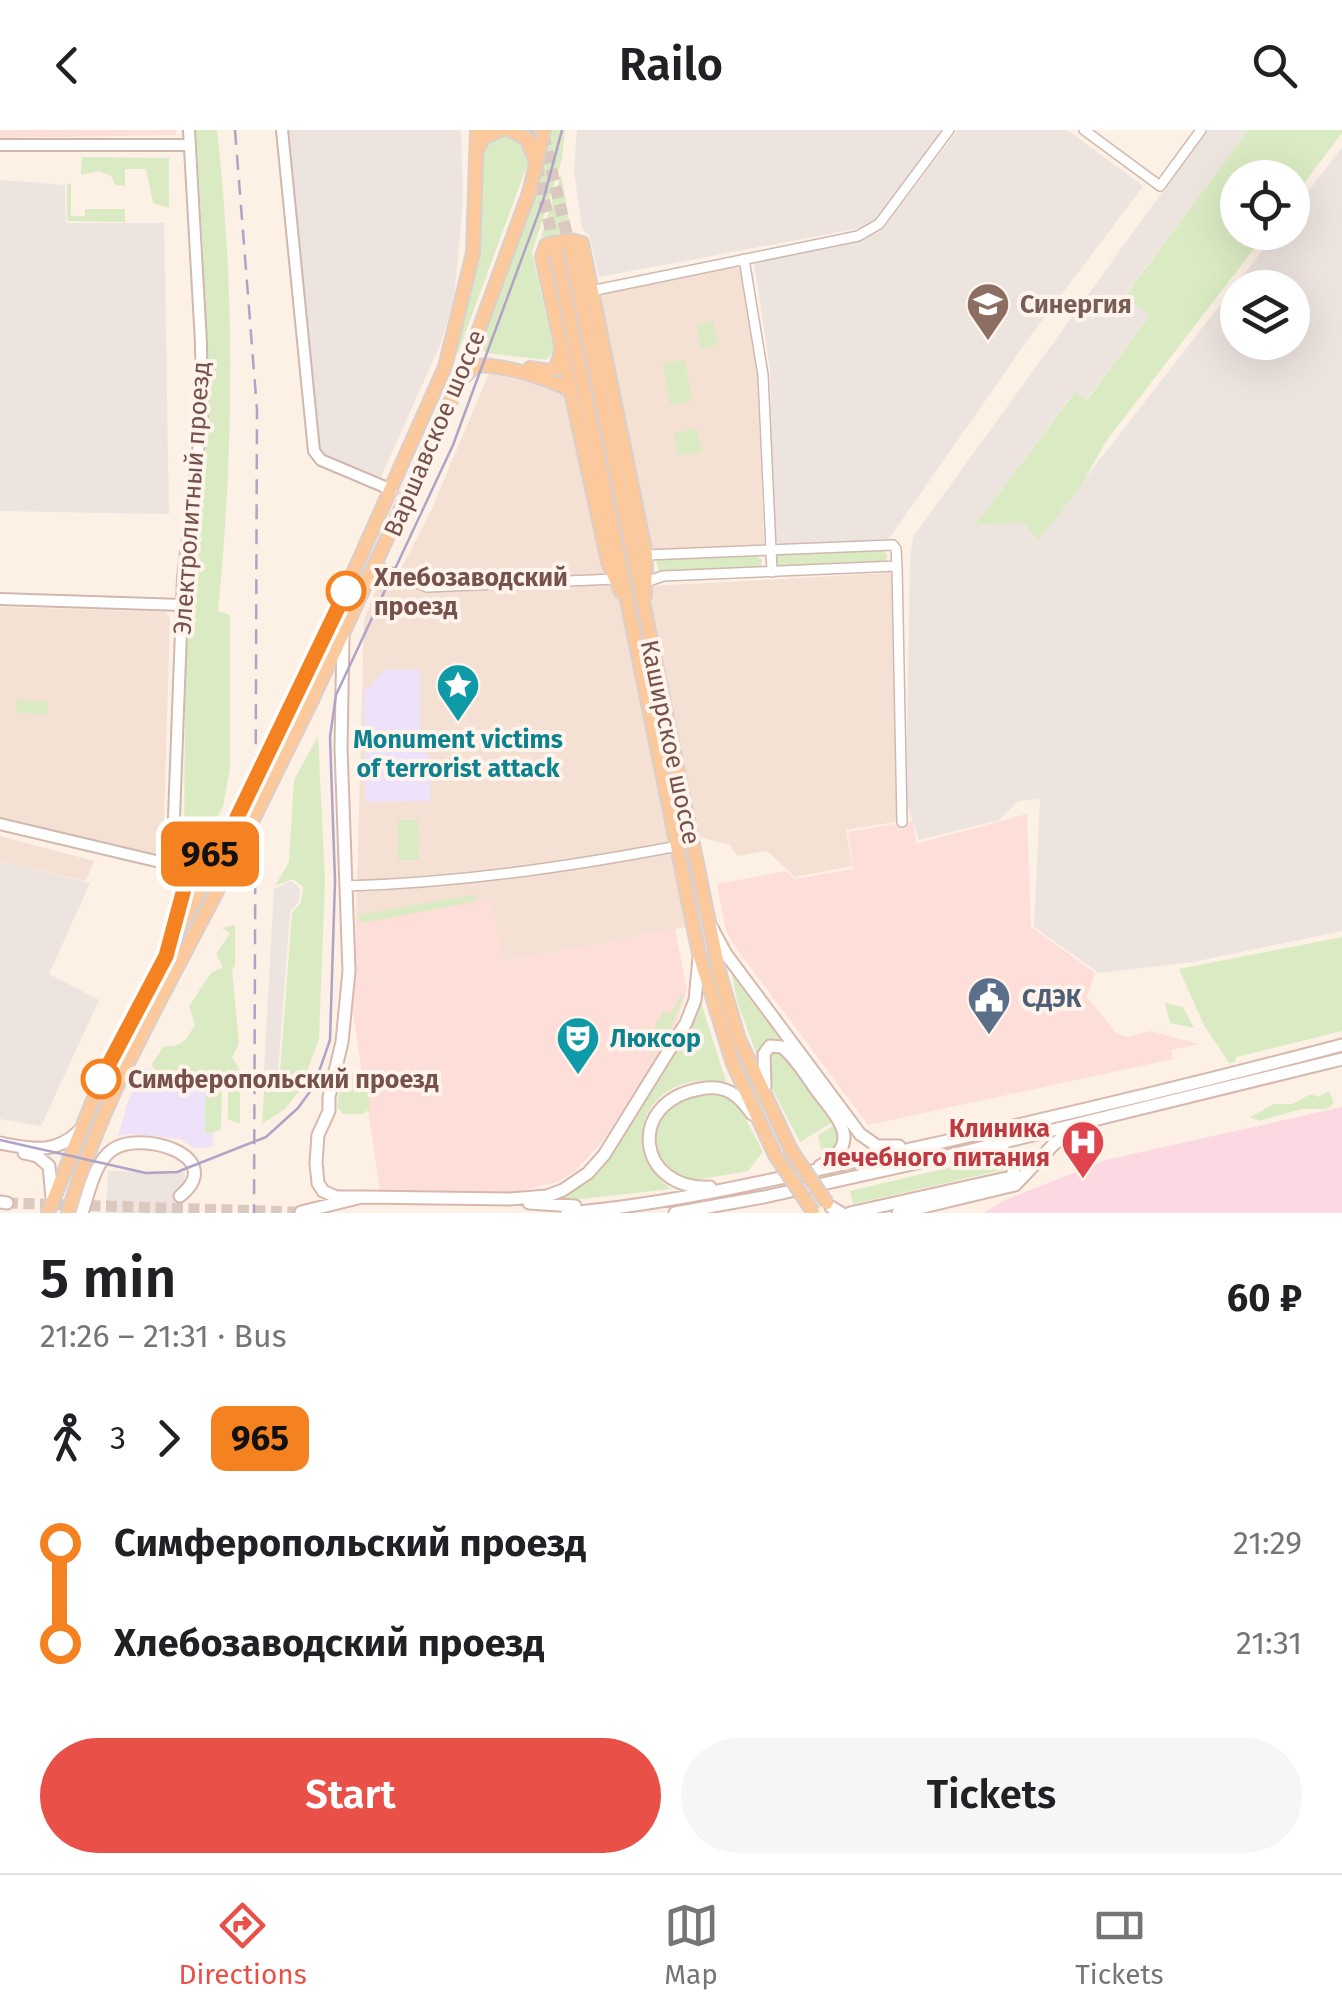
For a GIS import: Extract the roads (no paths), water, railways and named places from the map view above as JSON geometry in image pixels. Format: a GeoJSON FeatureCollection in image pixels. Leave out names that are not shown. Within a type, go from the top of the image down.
{"type":"FeatureCollection","features":[{"type":"Feature","properties":{"kind":"main road","name":"Варшавское шоссе"},"geometry":{"type":"LineString","coordinates":[[48,1213],[105,1070],[306,679],[446,367],[473,253],[478,130]]}},
{"type":"Feature","properties":{"kind":"main road"},"geometry":{"type":"LineString","coordinates":[[478,148],[483,138],[501,130]]}},
{"type":"Feature","properties":{"kind":"main road"},"geometry":{"type":"LineString","coordinates":[[510,130],[527,139],[536,163]]}},
{"type":"Feature","properties":{"kind":"main road","name":"Варшавское шоссе"},"geometry":{"type":"LineString","coordinates":[[68,1213],[112,1099],[313,698],[460,382],[529,192],[544,130]]}},
{"type":"Feature","properties":{"kind":"main road"},"geometry":{"type":"LineString","coordinates":[[571,240],[582,243],[646,555],[646,582],[638,617],[608,562],[561,348],[542,249],[546,245],[571,240]]}},
{"type":"Feature","properties":{"kind":"main road","name":"Каширское шоссе"},"geometry":{"type":"LineString","coordinates":[[563,250],[638,617],[739,1039],[791,1150],[834,1209]]}},
{"type":"Feature","properties":{"kind":"main road"},"geometry":{"type":"LineString","coordinates":[[477,336],[476,348],[483,356],[540,370],[556,368],[561,348]]}},
{"type":"Feature","properties":{"kind":"main road"},"geometry":{"type":"LineString","coordinates":[[460,382],[476,366],[489,366],[560,383],[569,388],[573,398]]}},
{"type":"Feature","properties":{"kind":"main road","name":"Каширское шоссе"},"geometry":{"type":"LineString","coordinates":[[638,617],[699,954],[733,1064],[760,1126],[774,1155],[814,1213]]}},
{"type":"Feature","properties":{"kind":"main road"},"geometry":{"type":"LineString","coordinates":[[343,636],[342,748],[349,971],[342,1042],[328,1097],[329,1111],[316,1148],[318,1183],[328,1194],[362,1198],[477,1200],[614,1209]]}},
{"type":"Feature","properties":{"kind":"main road"},"geometry":{"type":"LineString","coordinates":[[708,920],[726,954],[860,1134],[872,1144],[884,1147],[952,1140]]}},
{"type":"Feature","properties":{"kind":"main road"},"geometry":{"type":"LineString","coordinates":[[477,1200],[547,1196],[588,1173],[686,1023],[696,1000],[699,954]]}},
{"type":"Feature","properties":{"kind":"main road"},"geometry":{"type":"LineString","coordinates":[[566,1213],[614,1209],[749,1185],[1342,1045]]}},
{"type":"Feature","properties":{"kind":"main road"},"geometry":{"type":"LineString","coordinates":[[776,1120],[762,1065],[766,1048],[776,1046],[787,1051],[844,1132],[841,1150],[807,1172]]}},
{"type":"Feature","properties":{"kind":"main road"},"geometry":{"type":"LineString","coordinates":[[676,1213],[972,1150],[1342,1059]]}},
{"type":"Feature","properties":{"kind":"main road"},"geometry":{"type":"LineString","coordinates":[[749,1185],[700,1188],[678,1183],[657,1166],[648,1136],[650,1124],[662,1104],[678,1094],[713,1086],[735,1094],[760,1126]]}},
{"type":"Feature","properties":{"kind":"main road"},"geometry":{"type":"LineString","coordinates":[[898,1213],[1015,1185],[1064,1135],[1111,1117]]}},
{"type":"Feature","properties":{"kind":"main road"},"geometry":{"type":"LineString","coordinates":[[0,1146],[52,1149],[68,1142],[79,1130]]}},
{"type":"Feature","properties":{"kind":"main road"},"geometry":{"type":"LineString","coordinates":[[82,1213],[103,1160],[112,1149],[126,1144],[171,1147],[185,1154],[193,1179],[180,1196]]}},
{"type":"Feature","properties":{"kind":"main road"},"geometry":{"type":"LineString","coordinates":[[0,1146],[46,1162],[51,1170],[52,1197]]}},
{"type":"Feature","properties":{"kind":"main road"},"geometry":{"type":"LineString","coordinates":[[850,1213],[1006,1180],[1015,1173],[1014,1159],[1009,1153],[972,1150]]}},
{"type":"Feature","properties":{"kind":"main road"},"geometry":{"type":"LineString","coordinates":[[722,1213],[764,1197]]}},
{"type":"Feature","properties":{"kind":"main road"},"geometry":{"type":"LineString","coordinates":[[298,1212],[362,1198]]}},
{"type":"Feature","properties":{"kind":"main road"},"geometry":{"type":"LineString","coordinates":[[298,1212],[337,1213]]}},
{"type":"Feature","properties":{"kind":"street","name":"Электролитный проезд"},"geometry":{"type":"LineString","coordinates":[[166,956],[184,889],[173,844],[182,604],[202,418],[202,343],[189,130]]}},
{"type":"Feature","properties":{"kind":"street"},"geometry":{"type":"LineString","coordinates":[[282,130],[311,442],[321,460],[408,496]]}},
{"type":"Feature","properties":{"kind":"street"},"geometry":{"type":"LineString","coordinates":[[592,291],[858,236],[873,229],[949,130]]}},
{"type":"Feature","properties":{"kind":"street"},"geometry":{"type":"LineString","coordinates":[[1084,130],[1160,186],[1201,130]]}},
{"type":"Feature","properties":{"kind":"street"},"geometry":{"type":"LineString","coordinates":[[0,145],[189,144]]}},
{"type":"Feature","properties":{"kind":"street"},"geometry":{"type":"LineString","coordinates":[[744,259],[762,375],[772,572]]}},
{"type":"Feature","properties":{"kind":"street"},"geometry":{"type":"LineString","coordinates":[[646,555],[888,544],[896,549],[902,822]]}},
{"type":"Feature","properties":{"kind":"street"},"geometry":{"type":"LineString","coordinates":[[376,566],[428,587],[616,580]]}},
{"type":"Feature","properties":{"kind":"street"},"geometry":{"type":"LineString","coordinates":[[646,582],[663,576],[897,566]]}},
{"type":"Feature","properties":{"kind":"street"},"geometry":{"type":"LineString","coordinates":[[0,599],[182,604]]}},
{"type":"Feature","properties":{"kind":"street"},"geometry":{"type":"LineString","coordinates":[[0,824],[177,866]]}},
{"type":"Feature","properties":{"kind":"street"},"geometry":{"type":"LineString","coordinates":[[173,844],[186,856],[200,858],[217,849],[230,832]]}},
{"type":"Feature","properties":{"kind":"street"},"geometry":{"type":"LineString","coordinates":[[346,886],[522,874],[678,846]]}},
{"type":"Feature","properties":{"kind":"tunnel"},"geometry":{"type":"LineString","coordinates":[[529,130],[555,250]]}},
{"type":"Feature","properties":{"kind":"tunnel"},"geometry":{"type":"LineString","coordinates":[[543,134],[570,248]]}},
{"type":"Feature","properties":{"kind":"tunnel"},"geometry":{"type":"LineString","coordinates":[[7,1203],[295,1212]]}},
{"type":"Feature","properties":{"kind":"tram line"},"geometry":{"type":"LineString","coordinates":[[0,1140],[146,1173],[177,1172],[266,1137],[298,1108],[314,1086],[330,1040],[335,881],[330,737],[336,695],[453,445],[543,201],[562,130]]}},
{"type":"Feature","properties":{"kind":"railway"},"geometry":{"type":"LineString","coordinates":[[235,130],[257,410],[254,1213]]}},
{"type":"Feature","properties":{"kind":"place","name":"Синергия"},"geometry":{"type":"Point","coordinates":[988,342]}},
{"type":"Feature","properties":{"kind":"place","name":"Хлебозаводский проезд"},"geometry":{"type":"Point","coordinates":[346,591]}},
{"type":"Feature","properties":{"kind":"place","name":"Monument victims of terrorist attack"},"geometry":{"type":"Point","coordinates":[458,723]}},
{"type":"Feature","properties":{"kind":"place","name":"СДЭК"},"geometry":{"type":"Point","coordinates":[989,1036]}},
{"type":"Feature","properties":{"kind":"place","name":"Люксор"},"geometry":{"type":"Point","coordinates":[578,1076]}},
{"type":"Feature","properties":{"kind":"place","name":"Симферопольский проезд"},"geometry":{"type":"Point","coordinates":[101,1079]}},
{"type":"Feature","properties":{"kind":"place","name":"Клиника лечебного питания"},"geometry":{"type":"Point","coordinates":[1083,1180]}}]}
